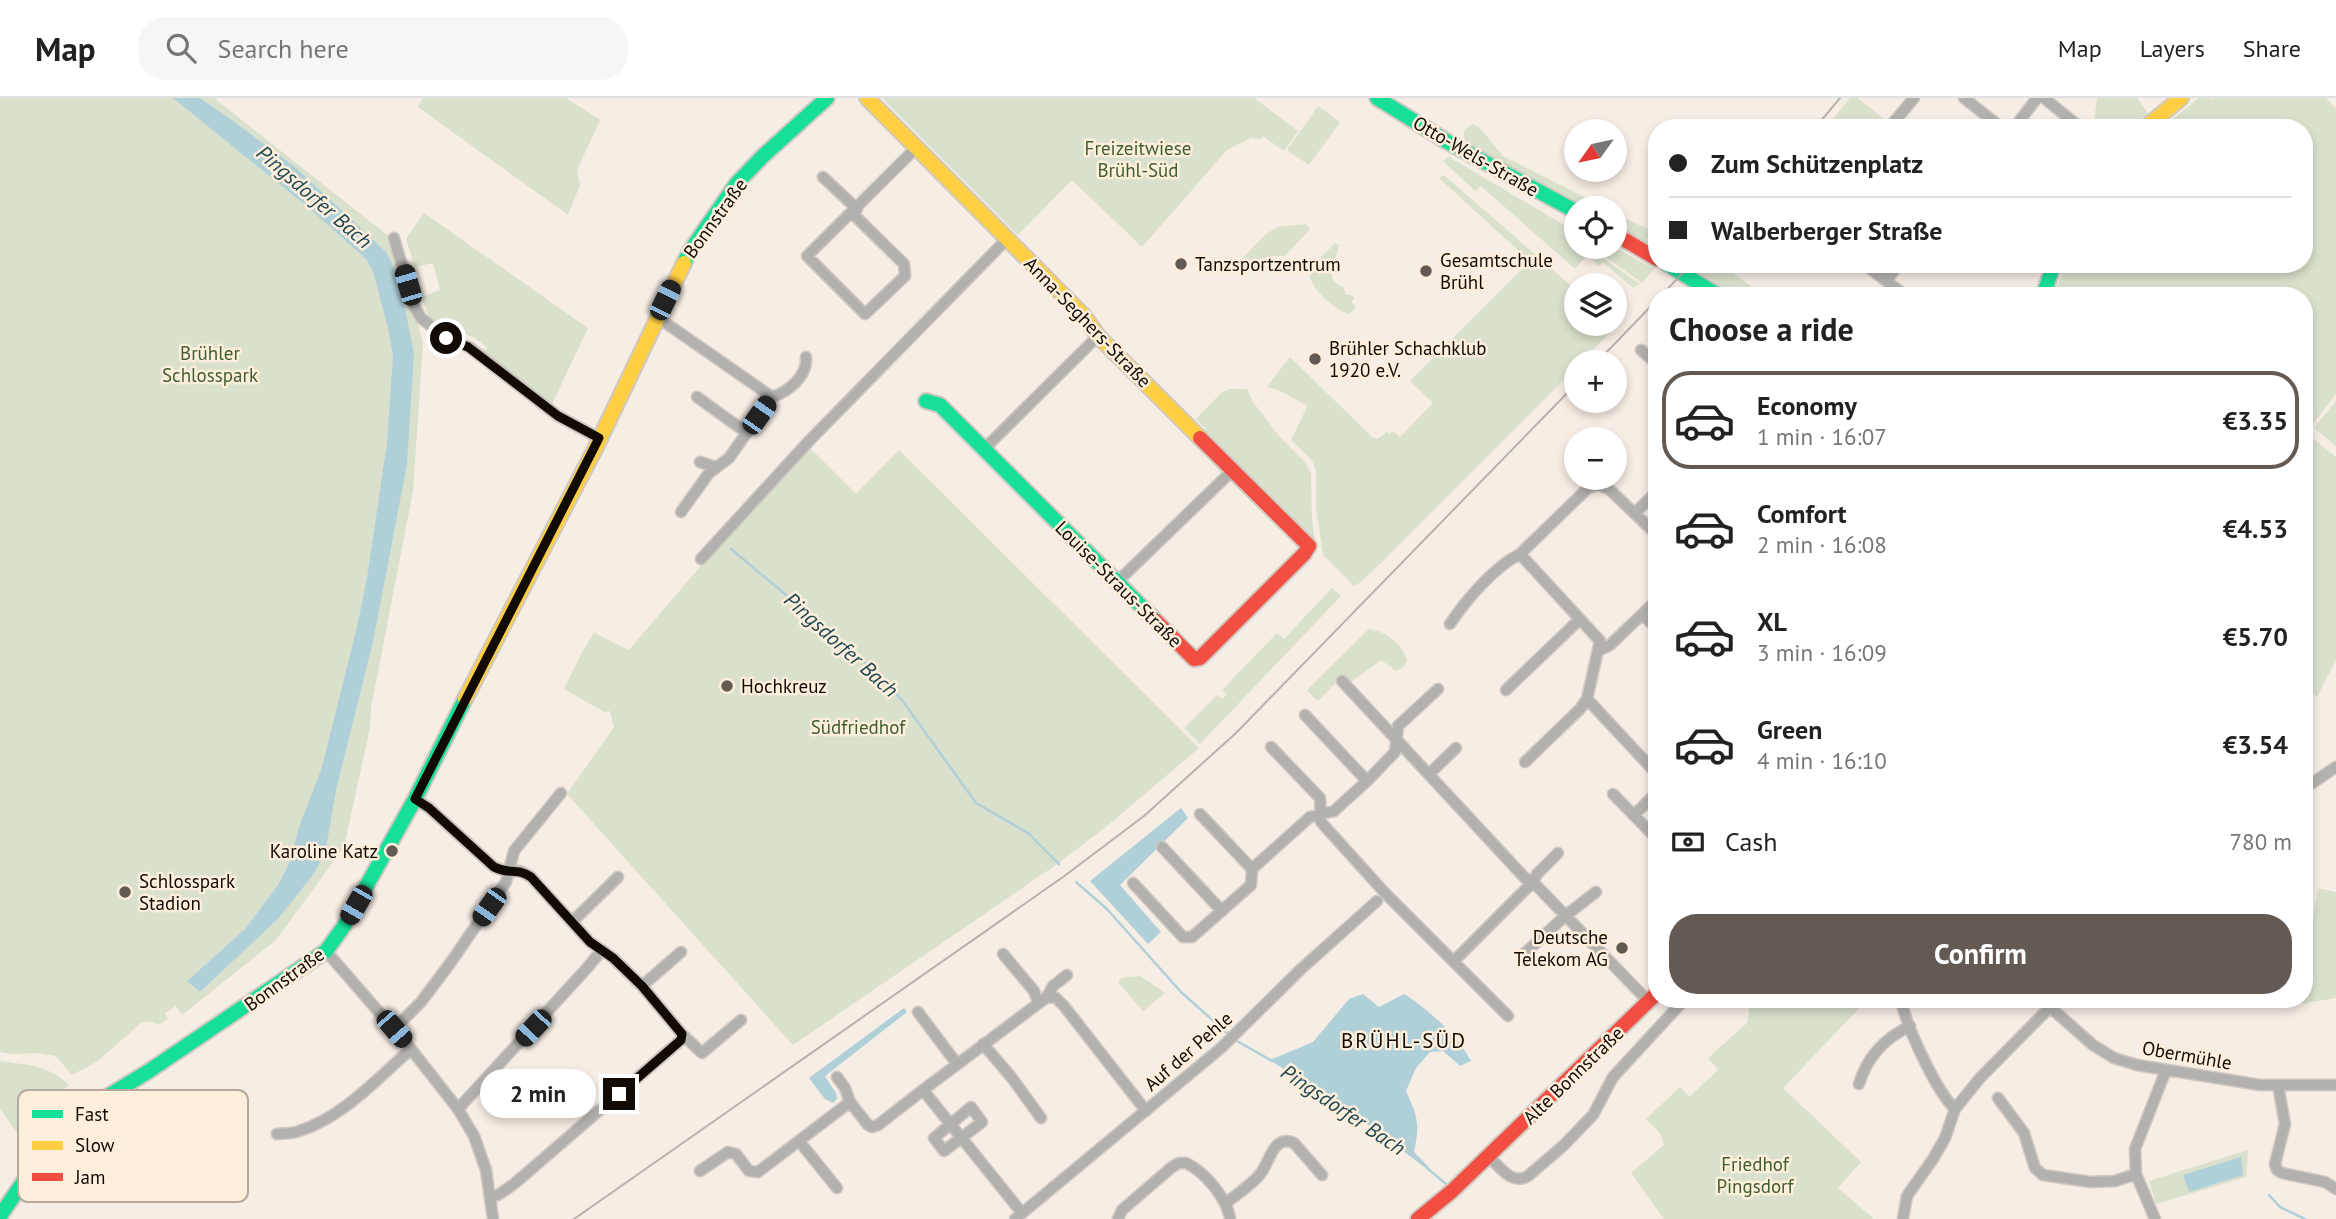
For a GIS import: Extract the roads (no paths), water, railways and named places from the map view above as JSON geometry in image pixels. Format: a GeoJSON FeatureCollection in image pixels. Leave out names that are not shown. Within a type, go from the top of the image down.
{"type":"FeatureCollection","features":[{"type":"Feature","properties":{"kind":"street","name":"Bonnstraße"},"geometry":{"type":"LineString","coordinates":[[118,1090],[275,988],[326,951],[344,926],[415,799],[599,438],[690,251],[729,194],[763,156],[827,98]]}},
{"type":"Feature","properties":{"kind":"street","name":"Anna-Seghers-Straße"},"geometry":{"type":"LineString","coordinates":[[867,98],[1084,316],[1098,336],[1309,546]]}},
{"type":"Feature","properties":{"kind":"street","name":"Otto-Wels-Straße"},"geometry":{"type":"LineString","coordinates":[[1377,98],[1446,141],[1564,205]]}},
{"type":"Feature","properties":{"kind":"street"},"geometry":{"type":"LineString","coordinates":[[1896,119],[1914,98]]}},
{"type":"Feature","properties":{"kind":"street"},"geometry":{"type":"LineString","coordinates":[[1964,98],[1991,119]]}},
{"type":"Feature","properties":{"kind":"street"},"geometry":{"type":"LineString","coordinates":[[2021,119],[2037,98]]}},
{"type":"Feature","properties":{"kind":"street"},"geometry":{"type":"LineString","coordinates":[[2044,98],[2070,119]]}},
{"type":"Feature","properties":{"kind":"street"},"geometry":{"type":"LineString","coordinates":[[2156,119],[2181,98]]}},
{"type":"Feature","properties":{"kind":"street"},"geometry":{"type":"LineString","coordinates":[[824,177],[855,211],[904,264],[905,276],[865,314],[807,256],[855,211],[917,147]]}},
{"type":"Feature","properties":{"kind":"street"},"geometry":{"type":"LineString","coordinates":[[394,239],[421,318],[446,338],[468,347],[558,416],[599,438]]}},
{"type":"Feature","properties":{"kind":"street"},"geometry":{"type":"LineString","coordinates":[[701,559],[810,440],[1007,240]]}},
{"type":"Feature","properties":{"kind":"street"},"geometry":{"type":"LineString","coordinates":[[1627,241],[1648,254]]}},
{"type":"Feature","properties":{"kind":"street"},"geometry":{"type":"LineString","coordinates":[[1682,273],[1704,287]]}},
{"type":"Feature","properties":{"kind":"street"},"geometry":{"type":"LineString","coordinates":[[1876,273],[1894,287]]}},
{"type":"Feature","properties":{"kind":"street"},"geometry":{"type":"LineString","coordinates":[[1886,281],[1892,273]]}},
{"type":"Feature","properties":{"kind":"street"},"geometry":{"type":"LineString","coordinates":[[657,317],[772,397]]}},
{"type":"Feature","properties":{"kind":"street"},"geometry":{"type":"LineString","coordinates":[[983,450],[1098,336]]}},
{"type":"Feature","properties":{"kind":"street"},"geometry":{"type":"LineString","coordinates":[[1641,350],[1648,356]]}},
{"type":"Feature","properties":{"kind":"street"},"geometry":{"type":"LineString","coordinates":[[681,512],[709,472],[726,461],[772,397],[788,390],[803,373],[807,364],[806,357]]}},
{"type":"Feature","properties":{"kind":"street"},"geometry":{"type":"LineString","coordinates":[[697,397],[747,433]]}},
{"type":"Feature","properties":{"kind":"street","name":"Louise-Straus-Straße"},"geometry":{"type":"LineString","coordinates":[[926,401],[940,405],[1195,659],[1200,658],[1309,546]]}},
{"type":"Feature","properties":{"kind":"street"},"geometry":{"type":"LineString","coordinates":[[700,462],[716,467]]}},
{"type":"Feature","properties":{"kind":"street"},"geometry":{"type":"LineString","coordinates":[[1116,583],[1233,470]]}},
{"type":"Feature","properties":{"kind":"street"},"geometry":{"type":"LineString","coordinates":[[1450,624],[1462,607],[1507,560],[1520,554],[1588,488],[1598,485],[1609,489],[1648,526]]}},
{"type":"Feature","properties":{"kind":"street"},"geometry":{"type":"LineString","coordinates":[[1635,513],[1648,500]]}},
{"type":"Feature","properties":{"kind":"street"},"geometry":{"type":"LineString","coordinates":[[1520,554],[1600,641],[1587,699],[1525,762]]}},
{"type":"Feature","properties":{"kind":"street"},"geometry":{"type":"LineString","coordinates":[[1598,651],[1610,645],[1648,610]]}},
{"type":"Feature","properties":{"kind":"street"},"geometry":{"type":"LineString","coordinates":[[1643,615],[1648,620]]}},
{"type":"Feature","properties":{"kind":"street"},"geometry":{"type":"LineString","coordinates":[[1506,690],[1578,620]]}},
{"type":"Feature","properties":{"kind":"street"},"geometry":{"type":"LineString","coordinates":[[1342,681],[1525,878],[1533,882],[1565,916],[1648,992]]}},
{"type":"Feature","properties":{"kind":"street"},"geometry":{"type":"LineString","coordinates":[[1133,883],[1184,937],[1192,937],[1251,885],[1252,869],[1310,817],[1334,811],[1367,781],[1395,752],[1398,726],[1438,690]]}},
{"type":"Feature","properties":{"kind":"street"},"geometry":{"type":"LineString","coordinates":[[1587,699],[1648,764]]}},
{"type":"Feature","properties":{"kind":"street"},"geometry":{"type":"LineString","coordinates":[[1305,715],[1367,781]]}},
{"type":"Feature","properties":{"kind":"street"},"geometry":{"type":"LineString","coordinates":[[1272,747],[1320,799],[1321,822],[1385,893],[1508,1016]]}},
{"type":"Feature","properties":{"kind":"street"},"geometry":{"type":"LineString","coordinates":[[1429,774],[1456,748]]}},
{"type":"Feature","properties":{"kind":"street"},"geometry":{"type":"LineString","coordinates":[[2313,783],[2336,767]]}},
{"type":"Feature","properties":{"kind":"street"},"geometry":{"type":"LineString","coordinates":[[394,1029],[421,1002],[451,962],[506,882],[514,851],[561,793]]}},
{"type":"Feature","properties":{"kind":"street"},"geometry":{"type":"LineString","coordinates":[[1613,794],[1648,830]]}},
{"type":"Feature","properties":{"kind":"street"},"geometry":{"type":"LineString","coordinates":[[415,799],[429,808],[494,867],[508,872],[520,870],[531,877],[590,942],[642,986],[682,1034],[702,1053],[741,1020]]}},
{"type":"Feature","properties":{"kind":"street"},"geometry":{"type":"LineString","coordinates":[[1634,815],[1648,801]]}},
{"type":"Feature","properties":{"kind":"street"},"geometry":{"type":"LineString","coordinates":[[1200,814],[1252,869]]}},
{"type":"Feature","properties":{"kind":"street"},"geometry":{"type":"LineString","coordinates":[[1162,846],[1222,911]]}},
{"type":"Feature","properties":{"kind":"street"},"geometry":{"type":"LineString","coordinates":[[1454,961],[1533,882],[1537,874],[1558,853]]}},
{"type":"Feature","properties":{"kind":"street"},"geometry":{"type":"LineString","coordinates":[[572,922],[618,877]]}},
{"type":"Feature","properties":{"kind":"street"},"geometry":{"type":"LineString","coordinates":[[1523,955],[1596,892]]}},
{"type":"Feature","properties":{"kind":"street","name":"Auf der Pehle"},"geometry":{"type":"LineString","coordinates":[[1019,1216],[1221,1048],[1300,970],[1377,901]]}},
{"type":"Feature","properties":{"kind":"street"},"geometry":{"type":"LineString","coordinates":[[458,1109],[602,950]]}},
{"type":"Feature","properties":{"kind":"street"},"geometry":{"type":"LineString","coordinates":[[326,951],[411,1049],[458,1109],[474,1136],[486,1170],[493,1219]]}},
{"type":"Feature","properties":{"kind":"street"},"geometry":{"type":"LineString","coordinates":[[642,986],[681,952]]}},
{"type":"Feature","properties":{"kind":"street"},"geometry":{"type":"LineString","coordinates":[[1003,954],[1043,1000]]}},
{"type":"Feature","properties":{"kind":"street"},"geometry":{"type":"LineString","coordinates":[[837,1077],[850,1102],[868,1125],[878,1125],[1043,1000],[1053,986],[1068,975]]}},
{"type":"Feature","properties":{"kind":"street"},"geometry":{"type":"LineString","coordinates":[[1043,1000],[1056,998],[1064,1006],[1146,1111]]}},
{"type":"Feature","properties":{"kind":"street","name":"Alte Bonnstraße"},"geometry":{"type":"LineString","coordinates":[[1418,1219],[1452,1191],[1648,1002]]}},
{"type":"Feature","properties":{"kind":"street","name":"Alte Bonnstraße"},"geometry":{"type":"LineString","coordinates":[[1488,1156],[1513,1179],[1522,1180],[1528,1176],[1593,1115],[1613,1077],[1677,1008]]}},
{"type":"Feature","properties":{"kind":"street"},"geometry":{"type":"LineString","coordinates":[[1902,1008],[1940,1091],[1955,1109]]}},
{"type":"Feature","properties":{"kind":"street"},"geometry":{"type":"LineString","coordinates":[[1903,1219],[1907,1196],[1939,1148],[1955,1109],[1980,1078],[2051,1008]]}},
{"type":"Feature","properties":{"kind":"street","name":"Obermühle"},"geometry":{"type":"LineString","coordinates":[[2051,1008],[2093,1045],[2114,1058],[2137,1065],[2260,1085],[2336,1085]]}},
{"type":"Feature","properties":{"kind":"street"},"geometry":{"type":"LineString","coordinates":[[918,1012],[957,1064]]}},
{"type":"Feature","properties":{"kind":"street"},"geometry":{"type":"LineString","coordinates":[[1860,1084],[1865,1066],[1892,1034],[1910,1026]]}},
{"type":"Feature","properties":{"kind":"street"},"geometry":{"type":"LineString","coordinates":[[490,1197],[514,1184],[681,1040],[682,1034]]}},
{"type":"Feature","properties":{"kind":"street"},"geometry":{"type":"LineString","coordinates":[[983,1044],[1041,1118]]}},
{"type":"Feature","properties":{"kind":"street"},"geometry":{"type":"LineString","coordinates":[[277,1134],[297,1132],[325,1120],[370,1086],[411,1049]]}},
{"type":"Feature","properties":{"kind":"street"},"geometry":{"type":"LineString","coordinates":[[2155,1219],[2136,1174],[2136,1149],[2166,1070]]}},
{"type":"Feature","properties":{"kind":"street"},"geometry":{"type":"LineString","coordinates":[[2278,1085],[2285,1124],[2275,1164],[2277,1170],[2325,1182],[2336,1189]]}},
{"type":"Feature","properties":{"kind":"street"},"geometry":{"type":"LineString","coordinates":[[923,1090],[963,1137],[1019,1216]]}},
{"type":"Feature","properties":{"kind":"street"},"geometry":{"type":"LineString","coordinates":[[1998,1098],[2024,1133],[2035,1168],[2043,1175],[2091,1182],[2115,1181],[2136,1174]]}},
{"type":"Feature","properties":{"kind":"street"},"geometry":{"type":"LineString","coordinates":[[700,1171],[732,1152],[749,1171],[758,1172],[850,1102]]}},
{"type":"Feature","properties":{"kind":"street"},"geometry":{"type":"LineString","coordinates":[[971,1107],[982,1122],[944,1151],[934,1138],[952,1124],[971,1107]]}},
{"type":"Feature","properties":{"kind":"street"},"geometry":{"type":"LineString","coordinates":[[1226,1203],[1260,1174],[1272,1150],[1289,1140],[1322,1175]]}},
{"type":"Feature","properties":{"kind":"street"},"geometry":{"type":"LineString","coordinates":[[799,1141],[837,1188]]}},
{"type":"Feature","properties":{"kind":"street"},"geometry":{"type":"LineString","coordinates":[[1118,1219],[1122,1210],[1179,1163],[1193,1166],[1226,1203],[1230,1219]]}},
{"type":"Feature","properties":{"kind":"street","name":"Bonnstraße"},"geometry":{"type":"LineString","coordinates":[[0,1216],[18,1190]]}},
{"type":"Feature","properties":{"kind":"water"},"geometry":{"type":"Polygon","coordinates":[[[173,98],[200,98],[233,121],[295,167],[385,251],[392,263],[405,308],[414,354],[407,464],[373,642],[336,790],[325,854],[312,876],[278,919],[200,992],[187,981],[245,929],[278,885],[290,861],[299,827],[322,767],[367,578],[387,443],[393,356],[373,271],[366,259],[309,208],[173,98]]]}},
{"type":"Feature","properties":{"kind":"water"},"geometry":{"type":"Polygon","coordinates":[[[1181,808],[1188,818],[1120,885],[1161,932],[1148,944],[1090,881],[1181,808]]]}},
{"type":"Feature","properties":{"kind":"water"},"geometry":{"type":"Polygon","coordinates":[[[1363,994],[1379,1007],[1404,994],[1442,1024],[1459,1042],[1471,1061],[1460,1066],[1443,1051],[1430,1052],[1416,1068],[1406,1091],[1417,1121],[1414,1152],[1429,1167],[1427,1169],[1371,1127],[1270,1060],[1313,1042],[1349,999],[1363,994]]]}},
{"type":"Feature","properties":{"kind":"water"},"geometry":{"type":"Polygon","coordinates":[[[904,1008],[907,1012],[825,1076],[837,1099],[833,1103],[825,1099],[809,1078],[904,1008]]]}},
{"type":"Feature","properties":{"kind":"water"},"geometry":{"type":"Polygon","coordinates":[[[2241,1157],[2243,1175],[2189,1192],[2183,1175],[2241,1157]]]}},
{"type":"Feature","properties":{"kind":"waterway","name":"Pingsdorfer Bach"},"geometry":{"type":"LineString","coordinates":[[731,549],[854,652],[902,700],[976,803],[1028,833],[1059,864]]}},
{"type":"Feature","properties":{"kind":"waterway","name":"Pingsdorfer Bach"},"geometry":{"type":"LineString","coordinates":[[1076,882],[1107,909],[1181,992],[1227,1033]]}},
{"type":"Feature","properties":{"kind":"waterway","name":"Pingsdorfer Bach"},"geometry":{"type":"LineString","coordinates":[[1237,1041],[1272,1061]]}},
{"type":"Feature","properties":{"kind":"waterway","name":"Pingsdorfer Bach"},"geometry":{"type":"LineString","coordinates":[[1427,1168],[1446,1184]]}},
{"type":"Feature","properties":{"kind":"waterway"},"geometry":{"type":"LineString","coordinates":[[2269,1195],[2280,1207],[2305,1219]]}},
{"type":"Feature","properties":{"kind":"tram line"},"geometry":{"type":"LineString","coordinates":[[1822,119],[1840,98]]}},
{"type":"Feature","properties":{"kind":"tram line"},"geometry":{"type":"LineString","coordinates":[[1669,287],[1683,273]]}},
{"type":"Feature","properties":{"kind":"tram line"},"geometry":{"type":"LineString","coordinates":[[1609,350],[1648,309]]}},
{"type":"Feature","properties":{"kind":"tram line"},"geometry":{"type":"LineString","coordinates":[[574,1219],[1063,877],[1144,816],[1236,733],[1564,396]]}},
{"type":"Feature","properties":{"kind":"place","name":"Tanzsportzentrum"},"geometry":{"type":"Point","coordinates":[1181,264]}},
{"type":"Feature","properties":{"kind":"place","name":"Gesamtschule Brühl"},"geometry":{"type":"Point","coordinates":[1426,271]}},
{"type":"Feature","properties":{"kind":"place","name":"Brühler Schachklub 1920 e.V."},"geometry":{"type":"Point","coordinates":[1315,359]}},
{"type":"Feature","properties":{"kind":"place","name":"Hochkreuz"},"geometry":{"type":"Point","coordinates":[727,686]}},
{"type":"Feature","properties":{"kind":"place","name":"Karoline Katz"},"geometry":{"type":"Point","coordinates":[392,851]}},
{"type":"Feature","properties":{"kind":"place","name":"Schlosspark Stadion"},"geometry":{"type":"Point","coordinates":[125,892]}},
{"type":"Feature","properties":{"kind":"place","name":"Deutsche Telekom AG"},"geometry":{"type":"Point","coordinates":[1622,948]}},
{"type":"Feature","properties":{"kind":"district","name":"BRÜHL-SÜD"},"geometry":{"type":"Point","coordinates":[1404,1041]}},
{"type":"Feature","properties":{"kind":"park label","name":"Freizeitwiese Brühl-Süd"},"geometry":{"type":"Point","coordinates":[1138,159]}},
{"type":"Feature","properties":{"kind":"park label","name":"Brühler Schlosspark"},"geometry":{"type":"Point","coordinates":[210,364]}},
{"type":"Feature","properties":{"kind":"park label","name":"Südfriedhof"},"geometry":{"type":"Point","coordinates":[858,727]}},
{"type":"Feature","properties":{"kind":"park label","name":"Friedhof Pingsdorf"},"geometry":{"type":"Point","coordinates":[1755,1175]}}]}
